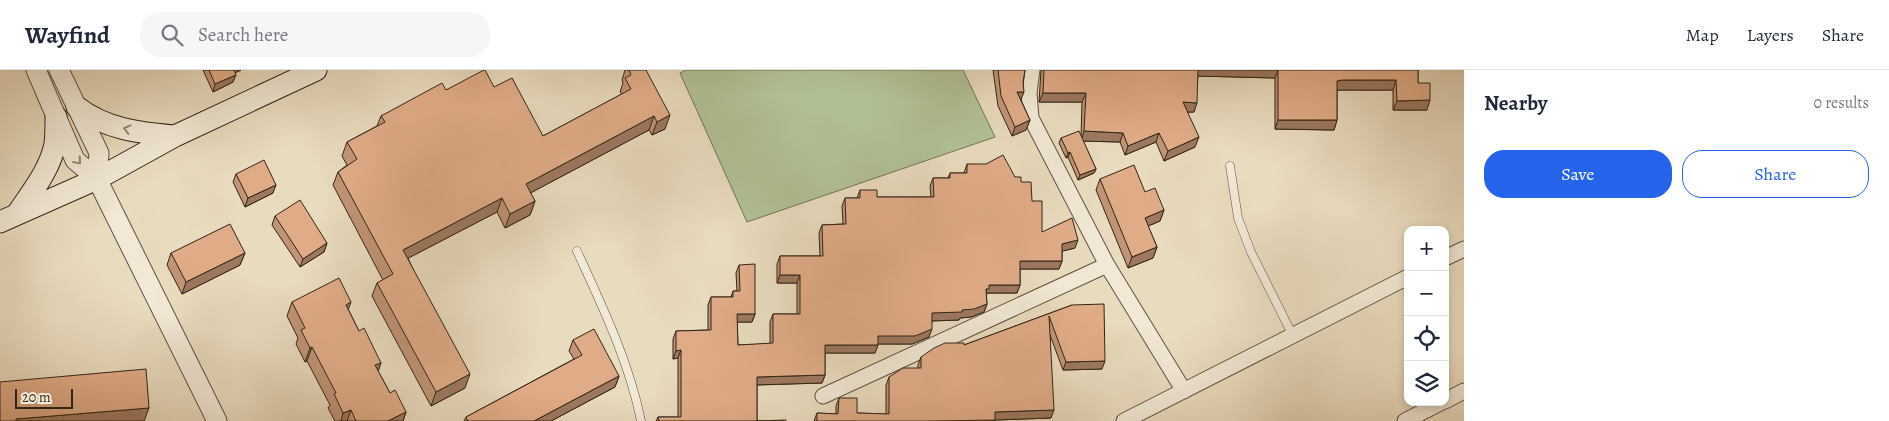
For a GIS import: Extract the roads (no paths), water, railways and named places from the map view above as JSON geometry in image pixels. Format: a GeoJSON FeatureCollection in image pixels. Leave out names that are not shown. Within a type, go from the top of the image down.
{"type":"FeatureCollection","features":[{"type":"Feature","properties":{"kind":"main road"},"geometry":{"type":"LineString","coordinates":[[8,218],[97,179],[175,136],[316,70]]}},
{"type":"Feature","properties":{"kind":"main road"},"geometry":{"type":"LineString","coordinates":[[77,107],[106,124],[145,134],[175,136]]}},
{"type":"Feature","properties":{"kind":"main road"},"geometry":{"type":"LineString","coordinates":[[8,218],[44,172],[55,144],[56,116]]}},
{"type":"Feature","properties":{"kind":"street"},"geometry":{"type":"LineString","coordinates":[[36,70],[75,160],[97,179],[217,421]]}},
{"type":"Feature","properties":{"kind":"street"},"geometry":{"type":"LineString","coordinates":[[59,70],[99,152],[97,179]]}},
{"type":"Feature","properties":{"kind":"street"},"geometry":{"type":"LineString","coordinates":[[1032,70],[1029,93],[1031,118],[1107,265],[1184,391]]}},
{"type":"Feature","properties":{"kind":"street"},"geometry":{"type":"LineString","coordinates":[[1449,256],[1464,249]]}},
{"type":"Feature","properties":{"kind":"street"},"geometry":{"type":"LineString","coordinates":[[823,396],[1107,265]]}},
{"type":"Feature","properties":{"kind":"street"},"geometry":{"type":"LineString","coordinates":[[1124,421],[1404,279]]}},
{"type":"Feature","properties":{"kind":"street"},"geometry":{"type":"LineString","coordinates":[[1449,398],[1464,391]]}},
{"type":"Feature","properties":{"kind":"street"},"geometry":{"type":"LineString","coordinates":[[1405,421],[1434,406]]}},
{"type":"Feature","properties":{"kind":"lane"},"geometry":{"type":"LineString","coordinates":[[1230,166],[1238,218],[1251,252],[1293,336]]}},
{"type":"Feature","properties":{"kind":"lane"},"geometry":{"type":"LineString","coordinates":[[577,251],[618,344],[634,390],[641,421]]}}]}
